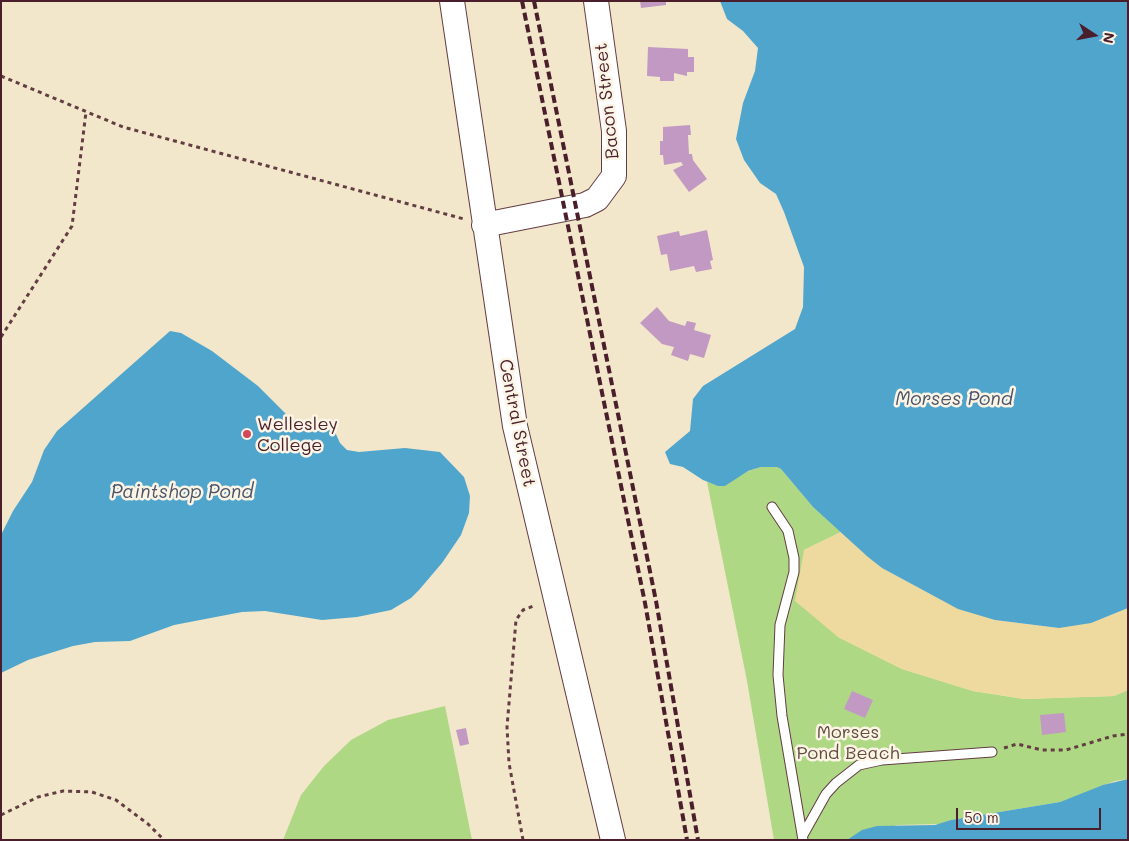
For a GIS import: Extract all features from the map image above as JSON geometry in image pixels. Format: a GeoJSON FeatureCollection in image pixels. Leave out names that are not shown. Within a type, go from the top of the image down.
{"type":"FeatureCollection","features":[{"type":"Feature","properties":{"kind":"main road","name":"Central Street"},"geometry":{"type":"LineString","coordinates":[[452,1],[484,225],[516,426],[613,840]]}},
{"type":"Feature","properties":{"kind":"main road","name":"Bacon Street"},"geometry":{"type":"LineString","coordinates":[[484,225],[585,205],[597,199],[605,192],[614,176],[614,131],[596,1]]}},
{"type":"Feature","properties":{"kind":"lane"},"geometry":{"type":"LineString","coordinates":[[772,507],[788,531],[794,558],[794,572],[780,625],[778,675],[782,716],[803,838]]}},
{"type":"Feature","properties":{"kind":"lane"},"geometry":{"type":"LineString","coordinates":[[803,838],[826,794],[836,782],[859,765],[882,760],[992,752]]}},
{"type":"Feature","properties":{"kind":"path"},"geometry":{"type":"LineString","coordinates":[[1,76],[123,127],[484,225]]}},
{"type":"Feature","properties":{"kind":"path"},"geometry":{"type":"LineString","coordinates":[[1,338],[72,226],[86,112]]}},
{"type":"Feature","properties":{"kind":"path"},"geometry":{"type":"LineString","coordinates":[[523,840],[507,742],[516,620],[522,610],[556,599]]}},
{"type":"Feature","properties":{"kind":"path"},"geometry":{"type":"LineString","coordinates":[[992,752],[1017,744],[1042,750],[1066,750],[1113,736],[1128,734]]}},
{"type":"Feature","properties":{"kind":"path"},"geometry":{"type":"LineString","coordinates":[[1,815],[38,797],[63,791],[92,792],[116,800],[148,824],[164,840]]}},
{"type":"Feature","properties":{"kind":"green space","name":"Morses Pond Beach"},"geometry":{"type":"Polygon","coordinates":[[[761,467],[777,467],[781,469],[813,507],[841,532],[804,550],[838,637],[902,669],[973,691],[1024,699],[1114,696],[1128,690],[1128,779],[1115,781],[1060,802],[951,820],[941,824],[897,825],[847,840],[774,840],[747,681],[707,482],[725,486],[743,473],[761,467]]]}},
{"type":"Feature","properties":{"kind":"green space"},"geometry":{"type":"Polygon","coordinates":[[[445,706],[472,840],[283,840],[301,795],[324,766],[351,740],[388,720],[445,706]]]}},
{"type":"Feature","properties":{"kind":"sand","name":"Morses Pond Beach"},"geometry":{"type":"Polygon","coordinates":[[[841,532],[882,568],[945,602],[995,620],[1059,628],[1106,617],[1128,608],[1128,690],[1114,696],[1024,699],[973,691],[902,669],[838,637],[795,601],[804,550],[841,532]]]}},
{"type":"Feature","properties":{"kind":"water","name":"Morses Pond"},"geometry":{"type":"Polygon","coordinates":[[[720,1],[1128,1],[1128,608],[1091,623],[1059,628],[995,620],[958,609],[882,568],[868,557],[813,507],[781,469],[777,467],[761,467],[748,471],[725,486],[718,486],[703,480],[683,467],[670,464],[665,452],[690,431],[693,399],[703,386],[795,329],[803,307],[804,267],[784,212],[776,194],[760,183],[744,160],[736,139],[743,103],[755,71],[758,48],[743,31],[727,19],[720,1]]]}},
{"type":"Feature","properties":{"kind":"water","name":"Paintshop Pond"},"geometry":{"type":"Polygon","coordinates":[[[170,331],[181,333],[212,351],[258,386],[291,419],[335,432],[340,443],[347,450],[359,452],[405,448],[440,452],[464,477],[470,496],[469,513],[461,535],[442,563],[419,590],[411,598],[391,610],[357,617],[322,620],[265,611],[242,612],[174,625],[130,641],[95,642],[73,646],[28,660],[1,673],[1,535],[13,511],[32,482],[44,450],[57,431],[170,331]]]}},
{"type":"Feature","properties":{"kind":"water"},"geometry":{"type":"Polygon","coordinates":[[[1128,779],[1128,840],[847,840],[862,830],[877,826],[935,825],[951,820],[1060,802],[1103,785],[1128,779]]]}},
{"type":"Feature","properties":{"kind":"building"},"geometry":{"type":"Polygon","coordinates":[[[640,1],[666,1],[666,5],[641,8],[640,1]]]}},
{"type":"Feature","properties":{"kind":"building"},"geometry":{"type":"Polygon","coordinates":[[[648,47],[688,49],[688,57],[694,57],[694,72],[687,72],[687,76],[674,73],[674,81],[660,81],[660,77],[647,76],[648,47]]]}},
{"type":"Feature","properties":{"kind":"building"},"geometry":{"type":"Polygon","coordinates":[[[690,125],[691,135],[688,135],[689,154],[692,154],[693,160],[707,179],[689,192],[673,170],[683,165],[681,162],[664,165],[663,155],[660,155],[660,141],[663,141],[663,127],[690,125]]]}},
{"type":"Feature","properties":{"kind":"building"},"geometry":{"type":"Polygon","coordinates":[[[707,230],[713,260],[710,261],[712,269],[696,272],[694,266],[670,271],[667,254],[661,255],[657,236],[679,231],[680,236],[707,230]]]}},
{"type":"Feature","properties":{"kind":"building"},"geometry":{"type":"Polygon","coordinates":[[[657,307],[669,321],[685,326],[687,321],[696,323],[694,330],[711,335],[704,358],[690,354],[688,361],[671,355],[674,347],[662,344],[640,323],[657,307]]]}},
{"type":"Feature","properties":{"kind":"building"},"geometry":{"type":"Polygon","coordinates":[[[852,691],[873,700],[865,718],[844,709],[852,691]]]}},
{"type":"Feature","properties":{"kind":"building"},"geometry":{"type":"Polygon","coordinates":[[[1064,713],[1066,732],[1042,735],[1040,715],[1064,713]]]}},
{"type":"Feature","properties":{"kind":"building"},"geometry":{"type":"Polygon","coordinates":[[[466,728],[469,744],[460,746],[456,730],[466,728]]]}},
{"type":"Feature","properties":{"kind":"railway"},"geometry":{"type":"LineString","coordinates":[[522,1],[645,603],[687,840]]}},
{"type":"Feature","properties":{"kind":"railway"},"geometry":{"type":"LineString","coordinates":[[534,1],[656,601],[698,840]]}},
{"type":"Feature","properties":{"kind":"place","name":"Wellesley College"},"geometry":{"type":"Point","coordinates":[247,434]}}]}
